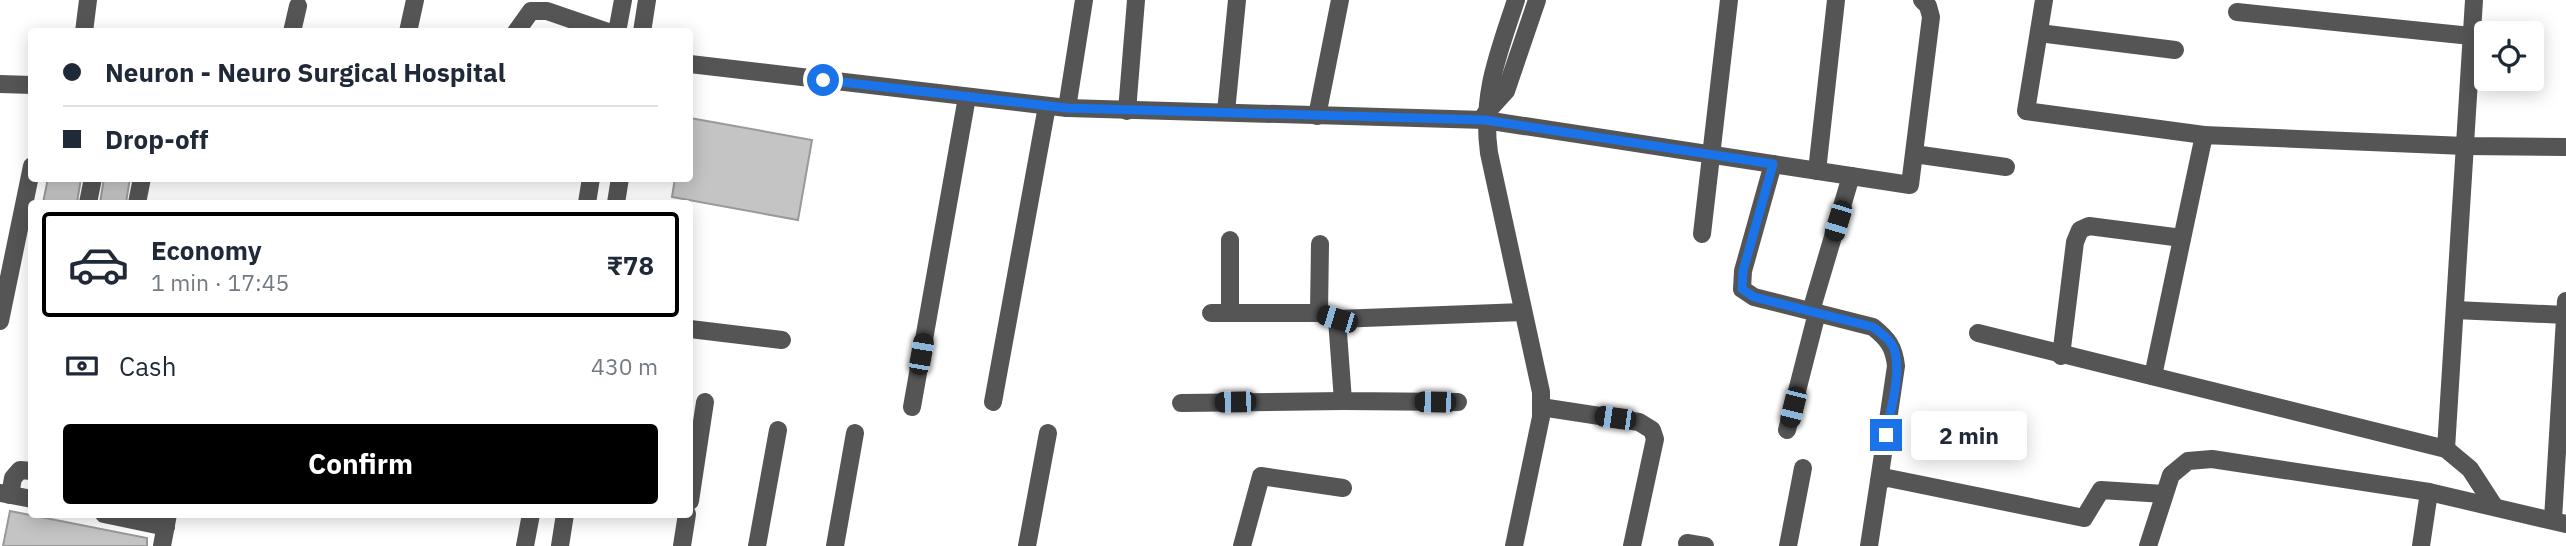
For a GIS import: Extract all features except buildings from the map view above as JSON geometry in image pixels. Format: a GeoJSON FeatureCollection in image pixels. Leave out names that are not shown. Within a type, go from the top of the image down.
{"type":"FeatureCollection","features":[{"type":"Feature","properties":{"kind":"street"},"geometry":{"type":"LineString","coordinates":[[88,0],[89,28]]}},
{"type":"Feature","properties":{"kind":"street"},"geometry":{"type":"LineString","coordinates":[[409,28],[415,0]]}},
{"type":"Feature","properties":{"kind":"street"},"geometry":{"type":"LineString","coordinates":[[618,28],[623,0]]}},
{"type":"Feature","properties":{"kind":"street"},"geometry":{"type":"LineString","coordinates":[[643,28],[648,0]]}},
{"type":"Feature","properties":{"kind":"street"},"geometry":{"type":"LineString","coordinates":[[1067,108],[1084,0]]}},
{"type":"Feature","properties":{"kind":"street"},"geometry":{"type":"LineString","coordinates":[[1127,111],[1136,0]]}},
{"type":"Feature","properties":{"kind":"street"},"geometry":{"type":"LineString","coordinates":[[1226,112],[1237,0]]}},
{"type":"Feature","properties":{"kind":"street"},"geometry":{"type":"LineString","coordinates":[[1317,116],[1340,0]]}},
{"type":"Feature","properties":{"kind":"street"},"geometry":{"type":"LineString","coordinates":[[1514,546],[1541,407],[1541,392],[1489,153],[1485,117],[1489,88],[1516,0]]}},
{"type":"Feature","properties":{"kind":"street"},"geometry":{"type":"LineString","coordinates":[[1485,117],[1506,91],[1537,0]]}},
{"type":"Feature","properties":{"kind":"street"},"geometry":{"type":"LineString","coordinates":[[1702,234],[1730,0]]}},
{"type":"Feature","properties":{"kind":"street"},"geometry":{"type":"LineString","coordinates":[[1818,171],[1836,0]]}},
{"type":"Feature","properties":{"kind":"street"},"geometry":{"type":"LineString","coordinates":[[693,64],[1067,108],[1317,116],[1485,117],[1910,185],[1931,17],[1928,6],[1922,0]]}},
{"type":"Feature","properties":{"kind":"street"},"geometry":{"type":"LineString","coordinates":[[2044,0],[2026,111],[2204,135],[2465,146],[2566,147]]}},
{"type":"Feature","properties":{"kind":"street"},"geometry":{"type":"LineString","coordinates":[[2446,449],[2474,0]]}},
{"type":"Feature","properties":{"kind":"street"},"geometry":{"type":"LineString","coordinates":[[293,28],[298,6]]}},
{"type":"Feature","properties":{"kind":"street"},"geometry":{"type":"LineString","coordinates":[[519,28],[531,11],[547,11],[596,28]]}},
{"type":"Feature","properties":{"kind":"street"},"geometry":{"type":"LineString","coordinates":[[2237,12],[2471,36]]}},
{"type":"Feature","properties":{"kind":"street"},"geometry":{"type":"LineString","coordinates":[[2039,33],[2175,50]]}},
{"type":"Feature","properties":{"kind":"street"},"geometry":{"type":"LineString","coordinates":[[0,84],[28,85]]}},
{"type":"Feature","properties":{"kind":"street"},"geometry":{"type":"LineString","coordinates":[[912,407],[967,97]]}},
{"type":"Feature","properties":{"kind":"street"},"geometry":{"type":"LineString","coordinates":[[993,402],[1047,106]]}},
{"type":"Feature","properties":{"kind":"street"},"geometry":{"type":"LineString","coordinates":[[2153,376],[2204,135]]}},
{"type":"Feature","properties":{"kind":"street"},"geometry":{"type":"LineString","coordinates":[[1914,154],[2006,167]]}},
{"type":"Feature","properties":{"kind":"street"},"geometry":{"type":"LineString","coordinates":[[1773,164],[1743,271],[1742,289],[1754,297],[1873,327],[1889,339],[1895,351],[1896,366],[1869,546]]}},
{"type":"Feature","properties":{"kind":"street"},"geometry":{"type":"LineString","coordinates":[[1787,430],[1814,312],[1851,176]]}},
{"type":"Feature","properties":{"kind":"street"},"geometry":{"type":"LineString","coordinates":[[28,200],[30,182]]}},
{"type":"Feature","properties":{"kind":"street"},"geometry":{"type":"LineString","coordinates":[[89,200],[92,182]]}},
{"type":"Feature","properties":{"kind":"street"},"geometry":{"type":"LineString","coordinates":[[138,200],[141,182]]}},
{"type":"Feature","properties":{"kind":"street"},"geometry":{"type":"LineString","coordinates":[[587,200],[590,182]]}},
{"type":"Feature","properties":{"kind":"street"},"geometry":{"type":"LineString","coordinates":[[616,200],[619,182]]}},
{"type":"Feature","properties":{"kind":"street"},"geometry":{"type":"LineString","coordinates":[[0,321],[2,298],[26,219],[28,201]]}},
{"type":"Feature","properties":{"kind":"street"},"geometry":{"type":"LineString","coordinates":[[2061,356],[2075,242],[2080,230],[2089,226],[2182,238]]}},
{"type":"Feature","properties":{"kind":"street"},"geometry":{"type":"LineString","coordinates":[[1230,240],[1230,313]]}},
{"type":"Feature","properties":{"kind":"street"},"geometry":{"type":"LineString","coordinates":[[1318,313],[1320,244]]}},
{"type":"Feature","properties":{"kind":"street"},"geometry":{"type":"LineString","coordinates":[[2148,546],[2171,475],[2189,461],[2212,459],[2429,492],[2560,522],[2566,310],[2455,310]]}},
{"type":"Feature","properties":{"kind":"street"},"geometry":{"type":"LineString","coordinates":[[1211,313],[1318,313],[1337,319],[1523,312]]}},
{"type":"Feature","properties":{"kind":"street"},"geometry":{"type":"LineString","coordinates":[[1337,319],[1343,401]]}},
{"type":"Feature","properties":{"kind":"street"},"geometry":{"type":"LineString","coordinates":[[693,329],[782,340]]}},
{"type":"Feature","properties":{"kind":"street"},"geometry":{"type":"LineString","coordinates":[[1978,333],[2061,356],[2153,376],[2446,449],[2470,469],[2494,506]]}},
{"type":"Feature","properties":{"kind":"street"},"geometry":{"type":"LineString","coordinates":[[693,481],[705,402]]}},
{"type":"Feature","properties":{"kind":"street"},"geometry":{"type":"LineString","coordinates":[[1181,403],[1458,402]]}},
{"type":"Feature","properties":{"kind":"street"},"geometry":{"type":"LineString","coordinates":[[1541,407],[1639,422],[1652,430],[1656,439],[1632,546]]}},
{"type":"Feature","properties":{"kind":"street"},"geometry":{"type":"LineString","coordinates":[[757,546],[778,430]]}},
{"type":"Feature","properties":{"kind":"street"},"geometry":{"type":"LineString","coordinates":[[835,546],[855,433]]}},
{"type":"Feature","properties":{"kind":"street"},"geometry":{"type":"LineString","coordinates":[[1027,546],[1048,433]]}},
{"type":"Feature","properties":{"kind":"street"},"geometry":{"type":"LineString","coordinates":[[1788,546],[1803,468]]}},
{"type":"Feature","properties":{"kind":"street"},"geometry":{"type":"LineString","coordinates":[[28,471],[20,470],[5,494],[28,498]]}},
{"type":"Feature","properties":{"kind":"street"},"geometry":{"type":"LineString","coordinates":[[1242,546],[1261,476],[1343,488]]}},
{"type":"Feature","properties":{"kind":"street"},"geometry":{"type":"LineString","coordinates":[[1880,481],[1888,478],[2084,518],[2101,490],[2164,494]]}},
{"type":"Feature","properties":{"kind":"street"},"geometry":{"type":"LineString","coordinates":[[2421,546],[2429,492]]}},
{"type":"Feature","properties":{"kind":"street"},"geometry":{"type":"LineString","coordinates":[[140,518],[167,521],[162,546]]}},
{"type":"Feature","properties":{"kind":"street"},"geometry":{"type":"LineString","coordinates":[[525,546],[530,518]]}},
{"type":"Feature","properties":{"kind":"street"},"geometry":{"type":"LineString","coordinates":[[560,546],[564,518]]}},
{"type":"Feature","properties":{"kind":"street"},"geometry":{"type":"LineString","coordinates":[[682,546],[686,518]]}},
{"type":"Feature","properties":{"kind":"route"},"geometry":{"type":"LineString","coordinates":[[823,80],[1067,108],[1485,120],[1773,164],[1743,271],[1742,289],[1754,297],[1873,327],[1889,339],[1895,351],[1896,366],[1886,435]]}}]}
